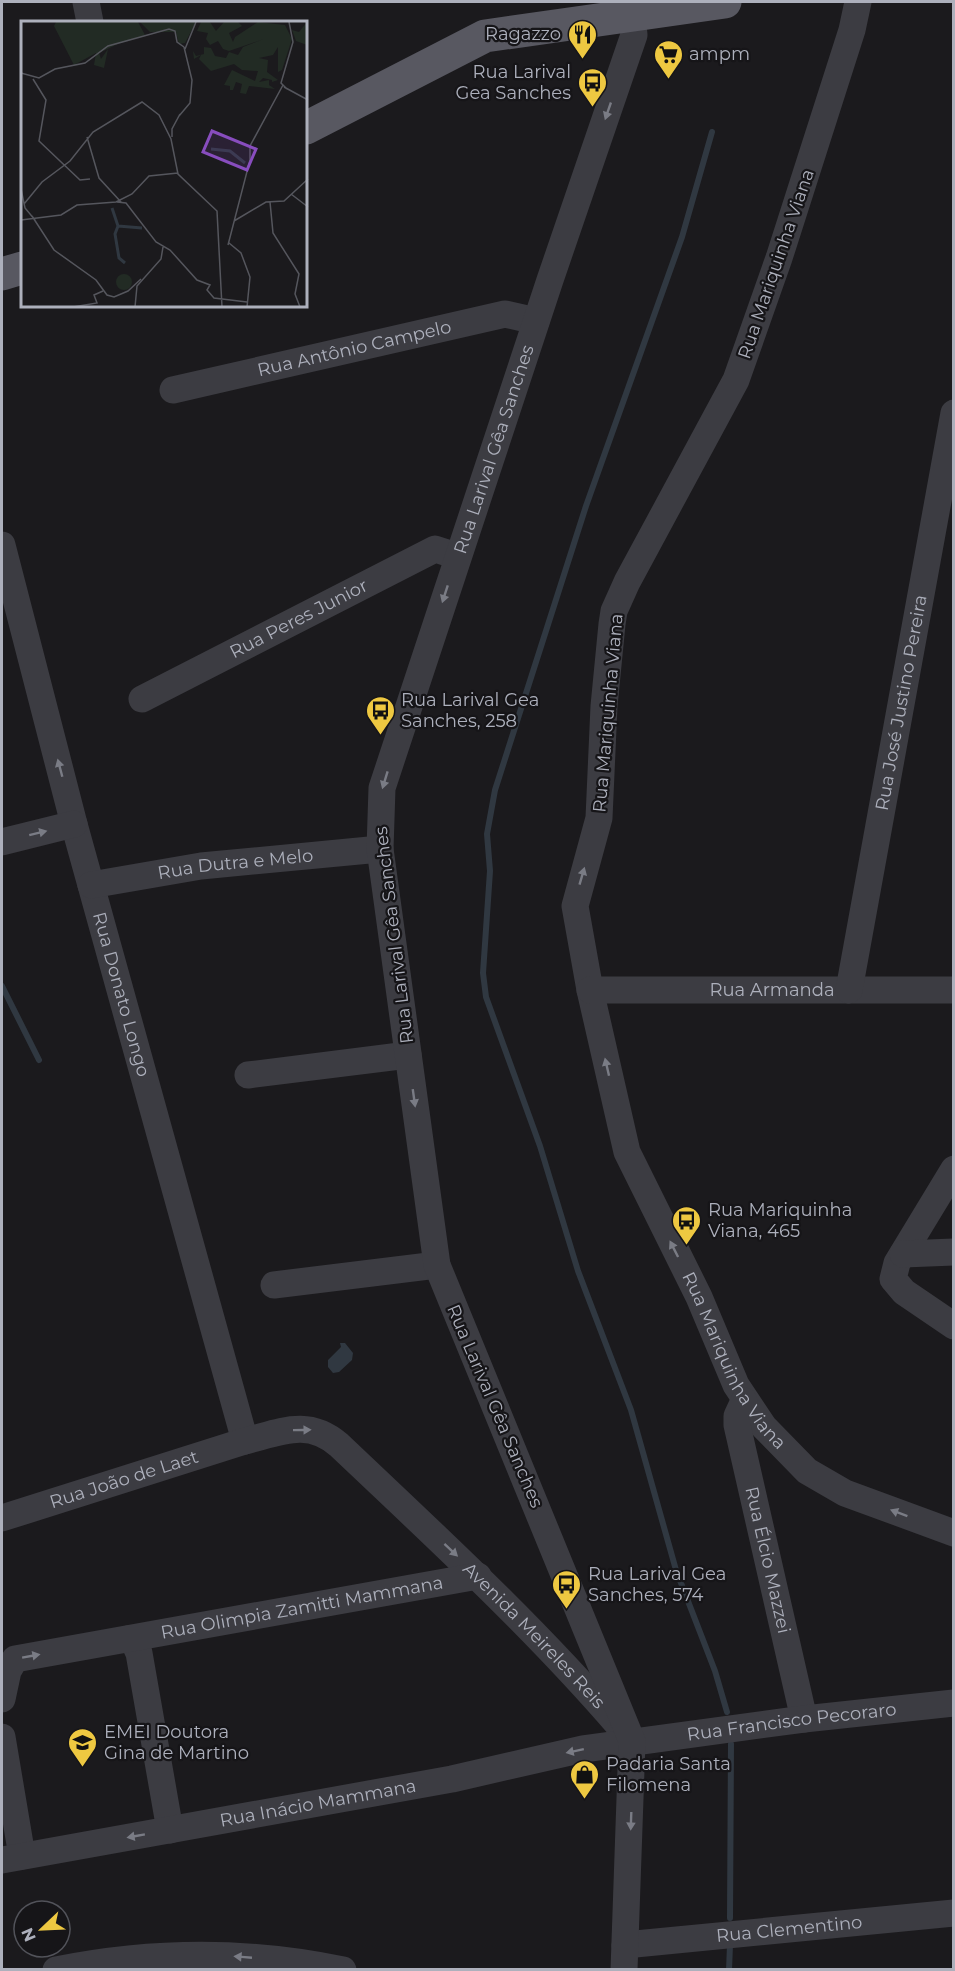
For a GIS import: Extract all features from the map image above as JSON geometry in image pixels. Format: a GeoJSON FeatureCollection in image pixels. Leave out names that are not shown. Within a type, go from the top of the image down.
{"type":"FeatureCollection","features":[{"type":"Feature","properties":{"kind":"main road"},"geometry":{"type":"LineString","coordinates":[[308,127],[480,38],[596,11],[632,16],[725,2]]}},
{"type":"Feature","properties":{"kind":"main road"},"geometry":{"type":"LineString","coordinates":[[2,274],[21,268]]}},
{"type":"Feature","properties":{"kind":"street"},"geometry":{"type":"LineString","coordinates":[[86,2],[90,21]]}},
{"type":"Feature","properties":{"kind":"street","name":"Rua Mariquinha Viana"},"geometry":{"type":"LineString","coordinates":[[858,2],[852,30],[794,212],[736,380],[627,582],[614,611],[604,706],[601,808],[576,899],[590,990],[631,1161],[699,1297],[744,1401],[764,1427],[807,1471],[845,1493],[954,1533]]}},
{"type":"Feature","properties":{"kind":"street","name":"Rua Larival Gêa Sanches"},"geometry":{"type":"LineString","coordinates":[[632,16],[634,35],[457,556],[382,788],[380,849],[437,1264],[632,1742]]}},
{"type":"Feature","properties":{"kind":"street","name":"Rua Antônio Campelo"},"geometry":{"type":"LineString","coordinates":[[173,390],[506,314],[536,321]]}},
{"type":"Feature","properties":{"kind":"street","name":"Rua José Justino Pereira"},"geometry":{"type":"LineString","coordinates":[[849,990],[954,413]]}},
{"type":"Feature","properties":{"kind":"street","name":"Rua Donato Longo"},"geometry":{"type":"LineString","coordinates":[[2,545],[74,824],[245,1441]]}},
{"type":"Feature","properties":{"kind":"street","name":"Rua Peres Junior"},"geometry":{"type":"LineString","coordinates":[[142,699],[435,549],[457,556]]}},
{"type":"Feature","properties":{"kind":"street"},"geometry":{"type":"LineString","coordinates":[[2,842],[74,824]]}},
{"type":"Feature","properties":{"kind":"street","name":"Rua Dutra e Melo"},"geometry":{"type":"LineString","coordinates":[[91,885],[201,866],[380,849]]}},
{"type":"Feature","properties":{"kind":"street","name":"Rua Armanda"},"geometry":{"type":"LineString","coordinates":[[590,990],[954,990]]}},
{"type":"Feature","properties":{"kind":"street"},"geometry":{"type":"LineString","coordinates":[[248,1075],[408,1055]]}},
{"type":"Feature","properties":{"kind":"street"},"geometry":{"type":"LineString","coordinates":[[954,1169],[903,1254],[893,1279],[904,1292],[954,1326]]}},
{"type":"Feature","properties":{"kind":"street"},"geometry":{"type":"LineString","coordinates":[[903,1254],[954,1252]]}},
{"type":"Feature","properties":{"kind":"street"},"geometry":{"type":"LineString","coordinates":[[274,1285],[437,1264]]}},
{"type":"Feature","properties":{"kind":"street","name":"Rua Élcio Mazzei"},"geometry":{"type":"LineString","coordinates":[[744,1401],[737,1416],[737,1425],[804,1719]]}},
{"type":"Feature","properties":{"kind":"street","name":"Avenida Meireles Reis"},"geometry":{"type":"LineString","coordinates":[[245,1441],[303,1428],[316,1430],[329,1437],[478,1576],[586,1687],[632,1742]]}},
{"type":"Feature","properties":{"kind":"street","name":"Rua João de Laet"},"geometry":{"type":"LineString","coordinates":[[2,1518],[245,1441]]}},
{"type":"Feature","properties":{"kind":"street","name":"Rua Olimpia Zamitti Mammana"},"geometry":{"type":"LineString","coordinates":[[2,1699],[8,1671],[15,1659],[478,1576]]}},
{"type":"Feature","properties":{"kind":"street"},"geometry":{"type":"LineString","coordinates":[[127,1639],[133,1640],[139,1653],[170,1830]]}},
{"type":"Feature","properties":{"kind":"street","name":"Rua Francisco Pecoraro"},"geometry":{"type":"LineString","coordinates":[[632,1742],[804,1719],[954,1703]]}},
{"type":"Feature","properties":{"kind":"street"},"geometry":{"type":"LineString","coordinates":[[2,1737],[12,1858]]}},
{"type":"Feature","properties":{"kind":"street"},"geometry":{"type":"LineString","coordinates":[[625,1957],[632,1742]]}},
{"type":"Feature","properties":{"kind":"street","name":"Rua Inácio Mammana"},"geometry":{"type":"LineString","coordinates":[[12,1858],[452,1779],[584,1749],[632,1742]]}},
{"type":"Feature","properties":{"kind":"street","name":"Rua Clementino"},"geometry":{"type":"LineString","coordinates":[[625,1957],[954,1913]]}},
{"type":"Feature","properties":{"kind":"street"},"geometry":{"type":"LineString","coordinates":[[56,1970],[119,1958],[207,1954],[281,1960],[343,1970]]}},
{"type":"Feature","properties":{"kind":"shaded area"},"geometry":{"type":"Polygon","coordinates":[[[340,1343],[345,1343],[353,1353],[352,1360],[339,1372],[333,1373],[328,1367],[328,1360],[341,1347],[340,1343]]]}},
{"type":"Feature","properties":{"kind":"waterway"},"geometry":{"type":"LineString","coordinates":[[712,132],[682,237],[586,506],[495,790],[487,834],[490,871],[483,973],[486,997],[540,1146],[578,1271],[631,1410],[676,1570],[715,1671],[727,1712]]}},
{"type":"Feature","properties":{"kind":"waterway"},"geometry":{"type":"LineString","coordinates":[[2,986],[39,1060]]}},
{"type":"Feature","properties":{"kind":"waterway"},"geometry":{"type":"LineString","coordinates":[[730,1918],[731,1744]]}},
{"type":"Feature","properties":{"kind":"waterway"},"geometry":{"type":"LineString","coordinates":[[729,1970],[730,1945]]}},
{"type":"Feature","properties":{"kind":"place","name":"Ragazzo"},"geometry":{"type":"Point","coordinates":[582,60]}},
{"type":"Feature","properties":{"kind":"place","name":"ampm"},"geometry":{"type":"Point","coordinates":[668,80]}},
{"type":"Feature","properties":{"kind":"place","name":"Rua Larival Gea Sanches"},"geometry":{"type":"Point","coordinates":[592,108]}},
{"type":"Feature","properties":{"kind":"place","name":"Rua Larival Gea Sanches, 258"},"geometry":{"type":"Point","coordinates":[380,736]}},
{"type":"Feature","properties":{"kind":"place","name":"Rua Mariquinha Viana, 465"},"geometry":{"type":"Point","coordinates":[687,1246]}},
{"type":"Feature","properties":{"kind":"place","name":"Rua Larival Gea Sanches, 574"},"geometry":{"type":"Point","coordinates":[567,1610]}},
{"type":"Feature","properties":{"kind":"place","name":"EMEI Doutora Gina de Martino"},"geometry":{"type":"Point","coordinates":[83,1768]}},
{"type":"Feature","properties":{"kind":"place","name":"Padaria Santa Filomena"},"geometry":{"type":"Point","coordinates":[585,1800]}}]}
